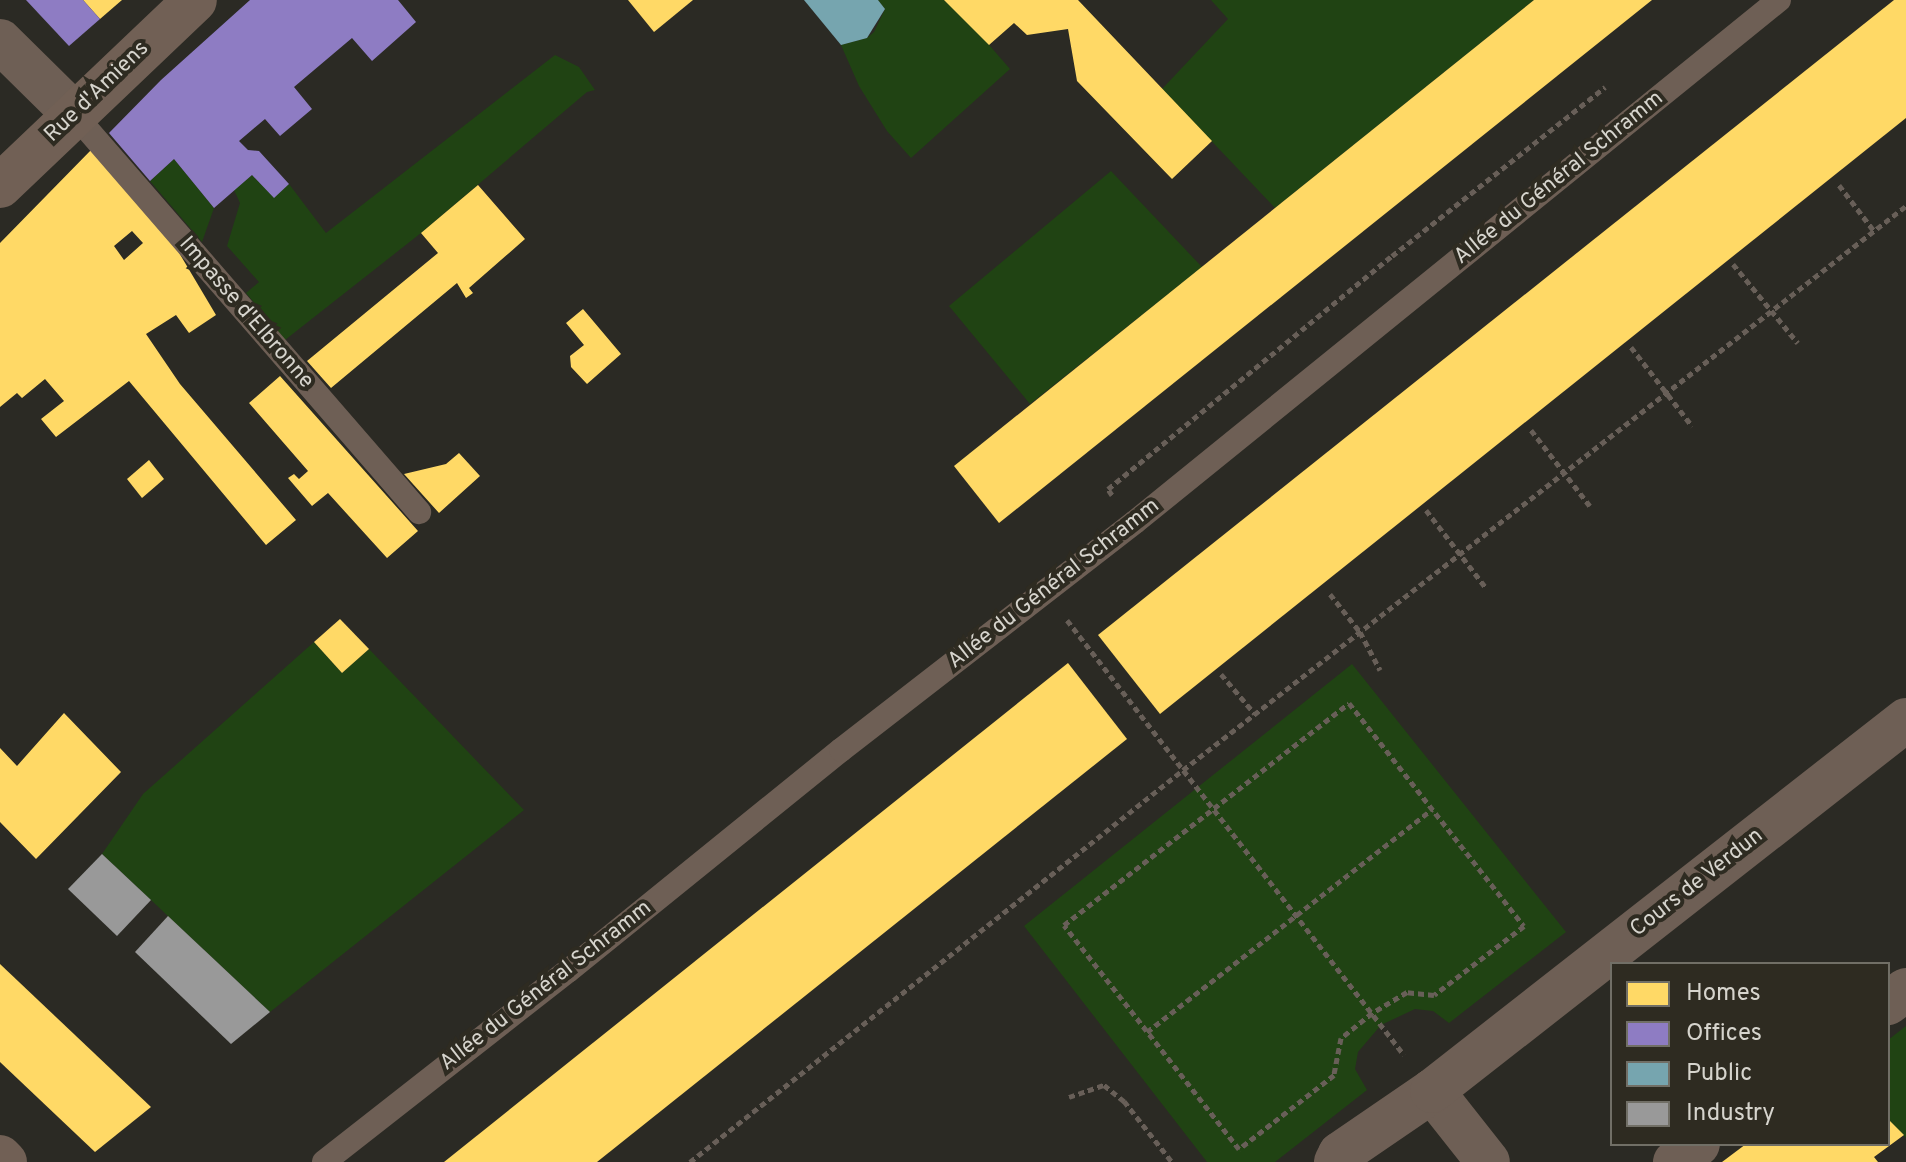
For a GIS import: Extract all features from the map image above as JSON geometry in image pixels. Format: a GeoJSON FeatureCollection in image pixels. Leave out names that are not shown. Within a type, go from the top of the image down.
{"type":"FeatureCollection","features":[{"type":"Feature","properties":{"kind":"street","name":"Rue d'Amiens"},"geometry":{"type":"LineString","coordinates":[[0,186],[195,0]]}},
{"type":"Feature","properties":{"kind":"street"},"geometry":{"type":"LineString","coordinates":[[0,41],[74,114]]}},
{"type":"Feature","properties":{"kind":"street","name":"Cours de Verdun"},"geometry":{"type":"LineString","coordinates":[[1336,1162],[1340,1154],[1432,1091],[1906,720]]}},
{"type":"Feature","properties":{"kind":"street"},"geometry":{"type":"LineString","coordinates":[[1432,1091],[1488,1162]]}},
{"type":"Feature","properties":{"kind":"street"},"geometry":{"type":"LineString","coordinates":[[1675,1162],[1695,1146]]}},
{"type":"Feature","properties":{"kind":"street"},"geometry":{"type":"LineString","coordinates":[[0,1157],[5,1162]]}},
{"type":"Feature","properties":{"kind":"lane","name":"Allée du Général Schramm"},"geometry":{"type":"LineString","coordinates":[[324,1162],[1135,522],[1779,0]]}},
{"type":"Feature","properties":{"kind":"lane","name":"Impasse d'Elbronne"},"geometry":{"type":"LineString","coordinates":[[74,114],[419,512]]}},
{"type":"Feature","properties":{"kind":"path"},"geometry":{"type":"LineString","coordinates":[[1135,522],[1108,489],[1392,256],[1615,80]]}},
{"type":"Feature","properties":{"kind":"path"},"geometry":{"type":"LineString","coordinates":[[1839,185],[1874,231]]}},
{"type":"Feature","properties":{"kind":"path"},"geometry":{"type":"LineString","coordinates":[[690,1162],[1183,770],[1906,206]]}},
{"type":"Feature","properties":{"kind":"path"},"geometry":{"type":"LineString","coordinates":[[1733,264],[1798,343]]}},
{"type":"Feature","properties":{"kind":"path"},"geometry":{"type":"LineString","coordinates":[[1631,347],[1692,426]]}},
{"type":"Feature","properties":{"kind":"path"},"geometry":{"type":"LineString","coordinates":[[1531,430],[1590,506]]}},
{"type":"Feature","properties":{"kind":"path"},"geometry":{"type":"LineString","coordinates":[[1426,510],[1486,588]]}},
{"type":"Feature","properties":{"kind":"path"},"geometry":{"type":"LineString","coordinates":[[1045,590],[1432,1091]]}},
{"type":"Feature","properties":{"kind":"path"},"geometry":{"type":"LineString","coordinates":[[1330,594],[1360,632],[1380,670]]}},
{"type":"Feature","properties":{"kind":"path"},"geometry":{"type":"LineString","coordinates":[[1221,674],[1255,714]]}},
{"type":"Feature","properties":{"kind":"path"},"geometry":{"type":"LineString","coordinates":[[1349,703],[1524,926],[1434,995],[1407,992],[1372,1013],[1341,1038],[1334,1075],[1239,1149],[1064,925],[1213,809],[1349,703]]}},
{"type":"Feature","properties":{"kind":"path"},"geometry":{"type":"LineString","coordinates":[[1147,1032],[1432,809]]}},
{"type":"Feature","properties":{"kind":"path"},"geometry":{"type":"LineString","coordinates":[[1069,1097],[1104,1085],[1124,1101],[1172,1162]]}},
{"type":"Feature","properties":{"kind":"green space"},"geometry":{"type":"Polygon","coordinates":[[[878,0],[944,0],[971,24],[1010,69],[911,158],[887,131],[859,86],[841,45],[867,38],[874,32],[885,9],[878,0]]]}},
{"type":"Feature","properties":{"kind":"green space"},"geometry":{"type":"Polygon","coordinates":[[[1211,0],[1534,0],[1275,208],[1162,89],[1228,19],[1211,0]]]}},
{"type":"Feature","properties":{"kind":"green space"},"geometry":{"type":"Polygon","coordinates":[[[555,55],[579,67],[595,90],[587,92],[421,233],[285,340],[246,293],[259,282],[227,246],[240,203],[234,190],[252,175],[274,197],[289,184],[326,233],[555,55]]]}},
{"type":"Feature","properties":{"kind":"green space"},"geometry":{"type":"Polygon","coordinates":[[[174,159],[214,208],[202,242],[150,181],[174,159]]]}},
{"type":"Feature","properties":{"kind":"green space"},"geometry":{"type":"Polygon","coordinates":[[[1111,171],[1202,267],[1030,404],[949,306],[1111,171]]]}},
{"type":"Feature","properties":{"kind":"green space"},"geometry":{"type":"Polygon","coordinates":[[[314,642],[342,673],[369,649],[524,810],[270,1012],[102,854],[143,794],[314,642]]]}},
{"type":"Feature","properties":{"kind":"green space"},"geometry":{"type":"Polygon","coordinates":[[[1352,664],[1566,932],[1449,1023],[1433,1011],[1415,1009],[1381,1025],[1358,1052],[1355,1069],[1367,1090],[1275,1162],[1207,1162],[1024,926],[1352,664]]]}},
{"type":"Feature","properties":{"kind":"green space"},"geometry":{"type":"Polygon","coordinates":[[[1906,1026],[1906,1138],[1890,1121],[1890,1038],[1906,1026]]]}},
{"type":"Feature","properties":{"kind":"building: Homes"},"geometry":{"type":"Polygon","coordinates":[[[83,0],[122,0],[100,19],[83,0]]]}},
{"type":"Feature","properties":{"kind":"building: Homes"},"geometry":{"type":"Polygon","coordinates":[[[628,0],[693,0],[654,32],[628,0]]]}},
{"type":"Feature","properties":{"kind":"building: Homes"},"geometry":{"type":"Polygon","coordinates":[[[944,0],[1078,0],[1212,141],[1172,179],[1077,81],[1068,29],[1027,35],[1014,23],[989,45],[944,0]]]}},
{"type":"Feature","properties":{"kind":"building: Homes"},"geometry":{"type":"Polygon","coordinates":[[[1534,0],[1652,0],[999,523],[954,466],[1534,0]]]}},
{"type":"Feature","properties":{"kind":"building: Homes"},"geometry":{"type":"Polygon","coordinates":[[[1894,0],[1906,0],[1906,118],[1160,714],[1098,635],[1894,0]]]}},
{"type":"Feature","properties":{"kind":"building: Homes"},"geometry":{"type":"Polygon","coordinates":[[[92,149],[178,251],[216,315],[189,333],[176,315],[146,334],[180,384],[296,520],[266,545],[129,381],[56,437],[41,419],[64,401],[45,379],[22,398],[17,393],[0,407],[0,243],[92,149]],[[132,231],[114,246],[124,260],[143,243],[132,231]]]}},
{"type":"Feature","properties":{"kind":"building: Homes"},"geometry":{"type":"Polygon","coordinates":[[[478,185],[525,239],[469,288],[473,293],[466,298],[457,283],[331,388],[307,361],[438,253],[421,233],[478,185]]]}},
{"type":"Feature","properties":{"kind":"building: Homes"},"geometry":{"type":"Polygon","coordinates":[[[583,309],[621,354],[587,384],[571,367],[570,356],[584,345],[566,323],[583,309]]]}},
{"type":"Feature","properties":{"kind":"building: Homes"},"geometry":{"type":"Polygon","coordinates":[[[280,376],[418,531],[387,558],[328,493],[312,506],[288,478],[294,474],[299,479],[308,471],[249,403],[280,376]]]}},
{"type":"Feature","properties":{"kind":"building: Homes"},"geometry":{"type":"Polygon","coordinates":[[[459,453],[480,476],[439,513],[404,474],[446,464],[459,453]]]}},
{"type":"Feature","properties":{"kind":"building: Homes"},"geometry":{"type":"Polygon","coordinates":[[[149,460],[164,479],[142,498],[127,479],[149,460]]]}},
{"type":"Feature","properties":{"kind":"building: Homes"},"geometry":{"type":"Polygon","coordinates":[[[340,619],[369,649],[342,673],[314,642],[340,619]]]}},
{"type":"Feature","properties":{"kind":"building: Homes"},"geometry":{"type":"Polygon","coordinates":[[[1068,663],[1127,739],[597,1162],[444,1162],[1068,663]]]}},
{"type":"Feature","properties":{"kind":"building: Homes"},"geometry":{"type":"Polygon","coordinates":[[[64,713],[121,772],[36,859],[0,822],[0,748],[17,766],[64,713]]]}},
{"type":"Feature","properties":{"kind":"building: Homes"},"geometry":{"type":"Polygon","coordinates":[[[0,964],[151,1107],[95,1152],[0,1062],[0,964]]]}},
{"type":"Feature","properties":{"kind":"building: Homes"},"geometry":{"type":"Polygon","coordinates":[[[1890,1121],[1904,1135],[1890,1145],[1890,1121]]]}},
{"type":"Feature","properties":{"kind":"building: Homes"},"geometry":{"type":"Polygon","coordinates":[[[1743,1146],[1889,1146],[1874,1157],[1878,1162],[1722,1162],[1743,1146]]]}},
{"type":"Feature","properties":{"kind":"building: Offices"},"geometry":{"type":"Polygon","coordinates":[[[26,0],[83,0],[100,19],[69,46],[26,0]]]}},
{"type":"Feature","properties":{"kind":"building: Offices"},"geometry":{"type":"Polygon","coordinates":[[[250,0],[398,0],[416,22],[372,61],[352,38],[294,87],[312,109],[280,136],[265,119],[239,141],[248,150],[259,151],[289,184],[274,198],[252,175],[214,208],[174,159],[150,181],[109,133],[161,80],[250,0]]]}},
{"type":"Feature","properties":{"kind":"building: Public"},"geometry":{"type":"Polygon","coordinates":[[[804,0],[878,0],[885,9],[867,38],[841,45],[804,0]]]}},
{"type":"Feature","properties":{"kind":"building: Industry"},"geometry":{"type":"Polygon","coordinates":[[[102,854],[151,900],[117,936],[68,889],[102,854]]]}},
{"type":"Feature","properties":{"kind":"building: Industry"},"geometry":{"type":"Polygon","coordinates":[[[168,916],[270,1012],[231,1044],[135,952],[168,916]]]}}]}
